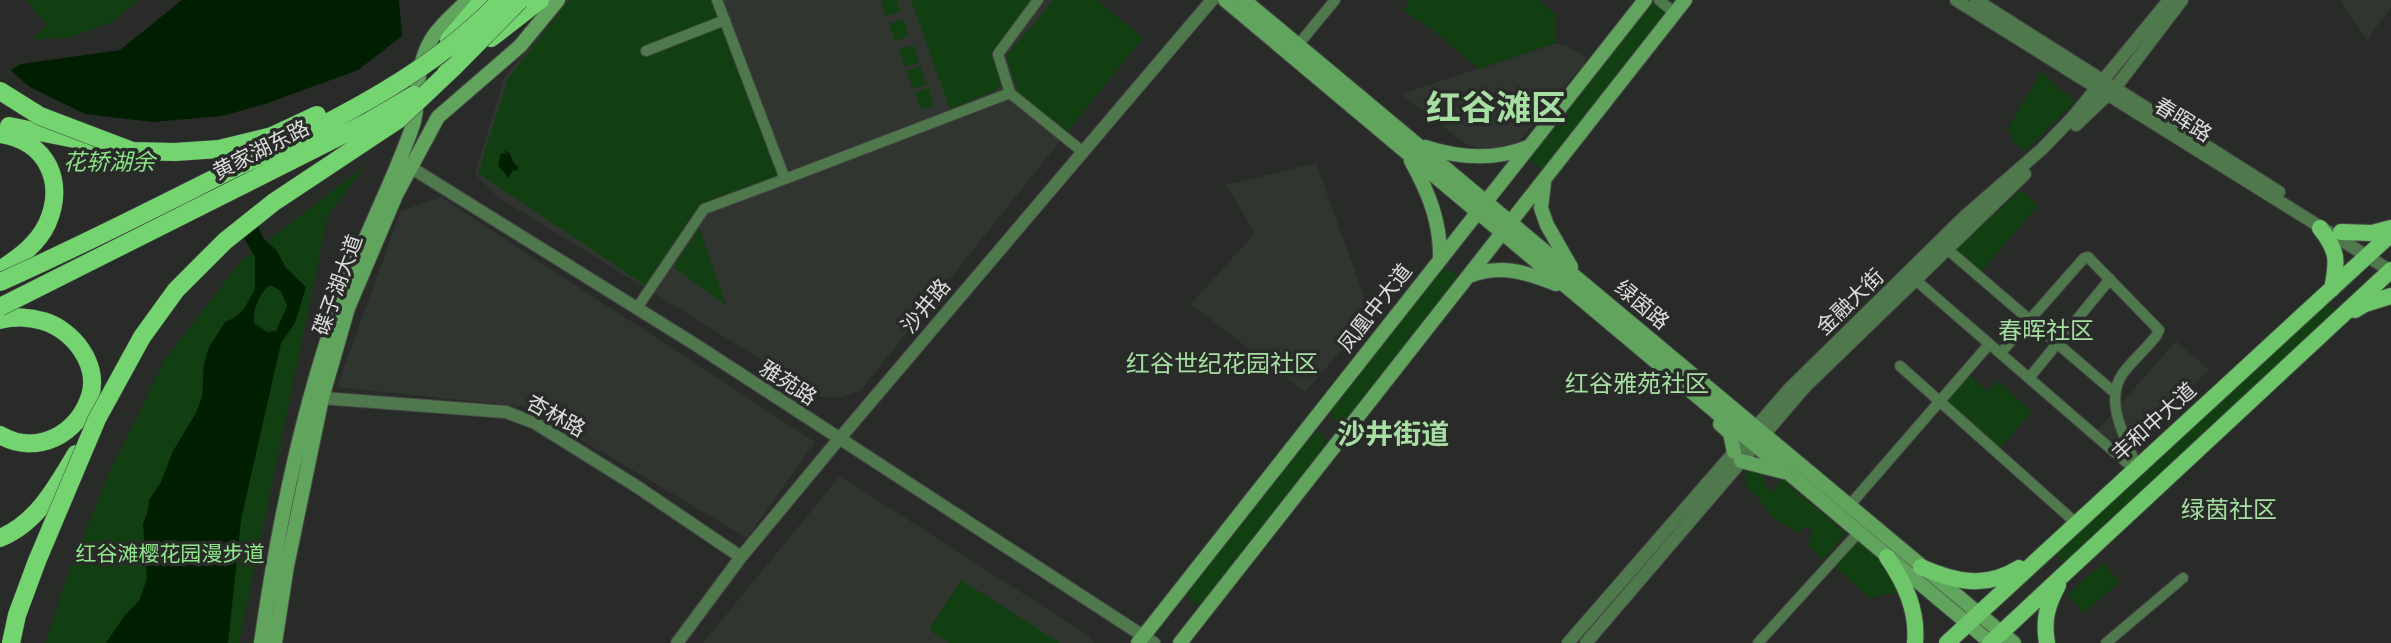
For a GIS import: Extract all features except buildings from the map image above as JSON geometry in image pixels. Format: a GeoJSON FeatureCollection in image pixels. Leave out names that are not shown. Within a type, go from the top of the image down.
{"type":"FeatureCollection","features":[{"type":"Feature","properties":{"kind":"highway"},"geometry":{"type":"LineString","coordinates":[[0,124],[132,151],[219,149],[272,136],[434,59],[483,0]]}},
{"type":"Feature","properties":{"kind":"highway","name":"黄家湖东路"},"geometry":{"type":"LineString","coordinates":[[0,282],[81,245],[364,104],[434,59],[468,33],[501,0]]}},
{"type":"Feature","properties":{"kind":"highway","name":"黄家湖东路"},"geometry":{"type":"LineString","coordinates":[[0,307],[368,122],[455,66],[520,0]]}},
{"type":"Feature","properties":{"kind":"highway"},"geometry":{"type":"LineString","coordinates":[[0,538],[22,527],[53,492],[142,338],[176,290],[195,271],[225,242],[274,202],[398,119],[455,66],[540,0]]}},
{"type":"Feature","properties":{"kind":"highway"},"geometry":{"type":"LineString","coordinates":[[0,91],[40,116],[132,151]]}},
{"type":"Feature","properties":{"kind":"highway"},"geometry":{"type":"LineString","coordinates":[[0,134],[15,136],[37,149],[53,173],[55,195],[46,225],[25,253],[0,270]]}},
{"type":"Feature","properties":{"kind":"highway"},"geometry":{"type":"LineString","coordinates":[[0,320],[8,317],[56,324],[75,339],[86,359],[92,381],[91,395],[79,419],[59,437],[36,444],[11,441],[0,435]]}},
{"type":"Feature","properties":{"kind":"highway"},"geometry":{"type":"LineString","coordinates":[[11,643],[17,615],[37,561],[97,419]]}},
{"type":"Feature","properties":{"kind":"main road","name":"碟子湖大道"},"geometry":{"type":"LineString","coordinates":[[275,643],[286,566],[322,398],[348,308],[404,163],[414,122],[420,66],[426,47],[435,32],[468,0]]}},
{"type":"Feature","properties":{"kind":"main road","name":"碟子湖大道"},"geometry":{"type":"LineString","coordinates":[[261,643],[270,580],[304,423],[340,302],[404,163],[438,117],[520,46],[558,0]]}},
{"type":"Feature","properties":{"kind":"main road","name":"绿茵路"},"geometry":{"type":"LineString","coordinates":[[1225,0],[1507,228],[1755,437],[1788,473],[1858,533],[1997,641]]}},
{"type":"Feature","properties":{"kind":"main road","name":"绿茵路"},"geometry":{"type":"LineString","coordinates":[[1244,0],[1412,149]]}},
{"type":"Feature","properties":{"kind":"main road"},"geometry":{"type":"LineString","coordinates":[[1253,0],[1261,15]]}},
{"type":"Feature","properties":{"kind":"main road","name":"凤凰中大道"},"geometry":{"type":"LineString","coordinates":[[1145,641],[1645,0]]}},
{"type":"Feature","properties":{"kind":"main road"},"geometry":{"type":"LineString","coordinates":[[1180,643],[1685,0]]}},
{"type":"Feature","properties":{"kind":"main road"},"geometry":{"type":"LineString","coordinates":[[1440,260],[1441,239],[1434,209],[1412,149],[1470,157],[1514,153],[1529,147]]}},
{"type":"Feature","properties":{"kind":"main road"},"geometry":{"type":"LineString","coordinates":[[1544,181],[1541,208],[1572,283]]}},
{"type":"Feature","properties":{"kind":"main road"},"geometry":{"type":"LineString","coordinates":[[2320,228],[2332,243],[2336,255],[2337,267],[2332,289]]}},
{"type":"Feature","properties":{"kind":"main road"},"geometry":{"type":"LineString","coordinates":[[2341,232],[2372,233],[2391,228]]}},
{"type":"Feature","properties":{"kind":"main road","name":"丰和中大道"},"geometry":{"type":"LineString","coordinates":[[1947,643],[2391,234]]}},
{"type":"Feature","properties":{"kind":"main road"},"geometry":{"type":"LineString","coordinates":[[1997,641],[2063,575],[2391,269]]}},
{"type":"Feature","properties":{"kind":"main road"},"geometry":{"type":"LineString","coordinates":[[1469,276],[1493,270],[1518,270],[1572,283]]}},
{"type":"Feature","properties":{"kind":"main road","name":"绿茵路"},"geometry":{"type":"LineString","coordinates":[[1572,283],[1694,395],[1849,506],[1921,568],[1971,619]]}},
{"type":"Feature","properties":{"kind":"main road"},"geometry":{"type":"LineString","coordinates":[[2335,322],[2365,304],[2391,296]]}},
{"type":"Feature","properties":{"kind":"main road"},"geometry":{"type":"LineString","coordinates":[[1694,395],[1700,406],[1730,433],[1738,457],[1788,473]]}},
{"type":"Feature","properties":{"kind":"main road"},"geometry":{"type":"LineString","coordinates":[[1921,568],[1959,581],[1991,581],[2011,574],[2042,554]]}},
{"type":"Feature","properties":{"kind":"main road"},"geometry":{"type":"LineString","coordinates":[[1887,557],[1907,590],[1914,639]]}},
{"type":"Feature","properties":{"kind":"main road"},"geometry":{"type":"LineString","coordinates":[[2047,643],[2044,623],[2048,605],[2063,575]]}},
{"type":"Feature","properties":{"kind":"street"},"geometry":{"type":"LineString","coordinates":[[718,0],[785,179]]}},
{"type":"Feature","properties":{"kind":"street"},"geometry":{"type":"LineString","coordinates":[[1038,0],[998,54],[1010,93],[1083,152]]}},
{"type":"Feature","properties":{"kind":"street","name":"沙井路"},"geometry":{"type":"LineString","coordinates":[[677,643],[741,557],[839,439],[1212,0]]}},
{"type":"Feature","properties":{"kind":"street"},"geometry":{"type":"LineString","coordinates":[[1298,46],[1335,0]]}},
{"type":"Feature","properties":{"kind":"street"},"geometry":{"type":"LineString","coordinates":[[1659,0],[1675,13]]}},
{"type":"Feature","properties":{"kind":"street","name":"春晖路"},"geometry":{"type":"LineString","coordinates":[[1956,0],[2341,232],[2391,269]]}},
{"type":"Feature","properties":{"kind":"street","name":"春晖路"},"geometry":{"type":"LineString","coordinates":[[1976,0],[2320,228],[2370,254]]}},
{"type":"Feature","properties":{"kind":"street","name":"金融大街"},"geometry":{"type":"LineString","coordinates":[[1755,437],[1788,389],[1965,216],[2042,149],[2106,88],[2169,0]]}},
{"type":"Feature","properties":{"kind":"street","name":"金融大街"},"geometry":{"type":"LineString","coordinates":[[1589,642],[1755,437],[2106,88],[2182,0]]}},
{"type":"Feature","properties":{"kind":"street"},"geometry":{"type":"LineString","coordinates":[[646,51],[725,20]]}},
{"type":"Feature","properties":{"kind":"street"},"geometry":{"type":"LineString","coordinates":[[637,308],[704,209],[1010,93]]}},
{"type":"Feature","properties":{"kind":"street","name":"雅苑路"},"geometry":{"type":"LineString","coordinates":[[404,163],[637,308],[1145,641]]}},
{"type":"Feature","properties":{"kind":"street"},"geometry":{"type":"LineString","coordinates":[[1947,249],[2115,393]]}},
{"type":"Feature","properties":{"kind":"street"},"geometry":{"type":"LineString","coordinates":[[2006,348],[2084,258],[2088,257],[2159,330],[2123,373],[2115,393],[2120,423],[2136,468]]}},
{"type":"Feature","properties":{"kind":"street"},"geometry":{"type":"LineString","coordinates":[[1918,277],[1919,283],[2136,468]]}},
{"type":"Feature","properties":{"kind":"street"},"geometry":{"type":"LineString","coordinates":[[2029,378],[2110,279]]}},
{"type":"Feature","properties":{"kind":"street"},"geometry":{"type":"LineString","coordinates":[[1849,506],[1985,349]]}},
{"type":"Feature","properties":{"kind":"street"},"geometry":{"type":"LineString","coordinates":[[1900,366],[2076,523]]}},
{"type":"Feature","properties":{"kind":"street","name":"杏林路"},"geometry":{"type":"LineString","coordinates":[[322,398],[506,412],[535,423],[636,486],[741,557]]}},
{"type":"Feature","properties":{"kind":"street","name":"金融大街"},"geometry":{"type":"LineString","coordinates":[[1568,643],[1738,457]]}},
{"type":"Feature","properties":{"kind":"street"},"geometry":{"type":"LineString","coordinates":[[1758,643],[1858,533]]}},
{"type":"Feature","properties":{"kind":"street"},"geometry":{"type":"LineString","coordinates":[[2106,643],[2119,639],[2183,578]]}},
{"type":"Feature","properties":{"kind":"shaded area"},"geometry":{"type":"Polygon","coordinates":[[[182,0],[399,0],[404,56],[243,191],[263,238],[277,251],[286,268],[306,287],[295,323],[281,343],[241,520],[228,643],[106,643],[125,615],[139,601],[147,579],[143,524],[149,500],[161,482],[173,451],[196,413],[202,397],[204,364],[209,347],[225,322],[244,309],[255,289],[255,257],[226,206],[0,76],[21,64],[120,50],[182,0]],[[270,285],[263,292],[256,307],[254,323],[267,332],[276,331],[287,306],[281,291],[270,285]]]}},
{"type":"Feature","properties":{"kind":"shaded area"},"geometry":{"type":"Polygon","coordinates":[[[566,0],[1054,0],[1006,56],[1065,135],[861,390],[843,397],[822,397],[498,197],[475,174],[504,78],[566,0]]]}},
{"type":"Feature","properties":{"kind":"shaded area"},"geometry":{"type":"Polygon","coordinates":[[[2340,0],[2391,0],[2391,7],[2367,40],[2340,0]]]}},
{"type":"Feature","properties":{"kind":"shaded area"},"geometry":{"type":"Polygon","coordinates":[[[1556,43],[1586,57],[1584,64],[1519,141],[1505,147],[1483,149],[1467,145],[1401,94],[1556,43]]]}},
{"type":"Feature","properties":{"kind":"shaded area"},"geometry":{"type":"Polygon","coordinates":[[[505,151],[510,153],[519,168],[513,170],[509,178],[498,166],[501,153],[510,155],[505,151]]]}},
{"type":"Feature","properties":{"kind":"shaded area"},"geometry":{"type":"Polygon","coordinates":[[[1316,163],[1371,316],[1305,392],[1191,304],[1255,233],[1226,185],[1316,163]]]}},
{"type":"Feature","properties":{"kind":"shaded area"},"geometry":{"type":"Polygon","coordinates":[[[441,197],[815,442],[747,538],[526,407],[337,387],[401,211],[441,197]]]}},
{"type":"Feature","properties":{"kind":"shaded area"},"geometry":{"type":"Polygon","coordinates":[[[2176,341],[2209,370],[2121,451],[2096,432],[2176,341]]]}},
{"type":"Feature","properties":{"kind":"shaded area"},"geometry":{"type":"Polygon","coordinates":[[[840,476],[1089,636],[1094,643],[703,643],[840,476]]]}},
{"type":"Feature","properties":{"kind":"green space"},"geometry":{"type":"Polygon","coordinates":[[[26,0],[138,0],[114,21],[69,38],[32,39],[47,25],[26,0]]]}},
{"type":"Feature","properties":{"kind":"green space"},"geometry":{"type":"Polygon","coordinates":[[[569,0],[715,0],[780,175],[709,201],[646,286],[478,173],[508,79],[569,0]]]}},
{"type":"Feature","properties":{"kind":"green space"},"geometry":{"type":"Polygon","coordinates":[[[881,0],[896,0],[900,11],[886,16],[881,0]]]}},
{"type":"Feature","properties":{"kind":"green space"},"geometry":{"type":"Polygon","coordinates":[[[911,0],[1032,0],[993,54],[1002,82],[997,90],[950,109],[911,0]]]}},
{"type":"Feature","properties":{"kind":"green space"},"geometry":{"type":"Polygon","coordinates":[[[1054,0],[1097,0],[1143,38],[1065,135],[1019,95],[1006,56],[1054,0]]]}},
{"type":"Feature","properties":{"kind":"green space"},"geometry":{"type":"Polygon","coordinates":[[[1410,0],[1538,0],[1556,15],[1556,43],[1479,69],[1434,31],[1403,10],[1410,0]]]}},
{"type":"Feature","properties":{"kind":"green space"},"geometry":{"type":"Polygon","coordinates":[[[1655,0],[1678,0],[1545,171],[1529,159],[1655,0]]]}},
{"type":"Feature","properties":{"kind":"green space"},"geometry":{"type":"Polygon","coordinates":[[[903,19],[909,36],[895,41],[889,24],[903,19]]]}},
{"type":"Feature","properties":{"kind":"green space"},"geometry":{"type":"Polygon","coordinates":[[[913,45],[919,63],[905,67],[899,50],[913,45]]]}},
{"type":"Feature","properties":{"kind":"green space"},"geometry":{"type":"Polygon","coordinates":[[[920,66],[926,84],[913,89],[907,71],[920,66]]]}},
{"type":"Feature","properties":{"kind":"green space"},"geometry":{"type":"Polygon","coordinates":[[[2042,71],[2052,83],[2075,101],[2029,148],[2022,150],[2011,139],[2013,136],[2007,130],[2042,71]]]}},
{"type":"Feature","properties":{"kind":"green space"},"geometry":{"type":"Polygon","coordinates":[[[928,88],[934,105],[921,110],[915,93],[928,88]]]}},
{"type":"Feature","properties":{"kind":"green space","name":"红谷滩樱花园漫步道"},"geometry":{"type":"Polygon","coordinates":[[[366,165],[328,215],[239,643],[46,643],[64,585],[108,476],[164,361],[241,261],[366,165]]]}},
{"type":"Feature","properties":{"kind":"green space"},"geometry":{"type":"Polygon","coordinates":[[[2020,190],[2038,205],[1980,273],[1955,251],[2020,190]]]}},
{"type":"Feature","properties":{"kind":"green space"},"geometry":{"type":"Polygon","coordinates":[[[699,228],[726,305],[674,267],[699,228]]]}},
{"type":"Feature","properties":{"kind":"green space"},"geometry":{"type":"Polygon","coordinates":[[[1442,268],[1457,276],[1458,282],[1347,420],[1338,423],[1332,418],[1333,406],[1442,268]]]}},
{"type":"Feature","properties":{"kind":"green space"},"geometry":{"type":"Polygon","coordinates":[[[2323,304],[2328,304],[2335,310],[2335,316],[2069,562],[2064,563],[2057,555],[2058,549],[2323,304]]]}},
{"type":"Feature","properties":{"kind":"green space"},"geometry":{"type":"Polygon","coordinates":[[[1967,373],[1988,392],[1998,381],[2032,412],[1997,451],[1942,402],[1967,373]]]}},
{"type":"Feature","properties":{"kind":"green space"},"geometry":{"type":"Polygon","coordinates":[[[1319,432],[1326,439],[1324,450],[1204,603],[1198,605],[1188,598],[1189,591],[1311,435],[1319,432]]]}},
{"type":"Feature","properties":{"kind":"green space"},"geometry":{"type":"Polygon","coordinates":[[[1746,469],[1759,470],[1767,487],[1775,491],[1781,478],[1845,533],[1823,560],[1808,545],[1812,534],[1810,527],[1804,527],[1799,533],[1774,519],[1756,495],[1748,489],[1746,469]]]}},
{"type":"Feature","properties":{"kind":"green space"},"geometry":{"type":"Polygon","coordinates":[[[1859,540],[1883,563],[1897,593],[1869,598],[1836,567],[1859,540]]]}},
{"type":"Feature","properties":{"kind":"green space"},"geometry":{"type":"Polygon","coordinates":[[[2103,563],[2120,582],[2084,613],[2068,594],[2103,563]]]}},
{"type":"Feature","properties":{"kind":"green space"},"geometry":{"type":"Polygon","coordinates":[[[961,580],[1059,642],[949,643],[929,630],[961,580]]]}},
{"type":"Feature","properties":{"kind":"pier","name":"花轿湖余"},"geometry":{"type":"Polygon","coordinates":[[[406,33],[407,59],[247,192],[260,223],[240,238],[224,211],[129,295],[81,407],[10,512],[0,510],[0,72],[8,68],[30,87],[85,114],[152,122],[222,116],[265,104],[358,70],[406,33]]]}},
{"type":"Feature","properties":{"kind":"district","name":"红谷滩区"},"geometry":{"type":"Point","coordinates":[1496,108]}},
{"type":"Feature","properties":{"kind":"district","name":"春晖社区"},"geometry":{"type":"Point","coordinates":[2046,331]}},
{"type":"Feature","properties":{"kind":"district","name":"红谷世纪花园社区"},"geometry":{"type":"Point","coordinates":[1222,364]}},
{"type":"Feature","properties":{"kind":"district","name":"红谷雅苑社区"},"geometry":{"type":"Point","coordinates":[1637,384]}},
{"type":"Feature","properties":{"kind":"district","name":"沙井街道"},"geometry":{"type":"Point","coordinates":[1393,434]}},
{"type":"Feature","properties":{"kind":"district","name":"绿茵社区"},"geometry":{"type":"Point","coordinates":[2229,510]}}]}
